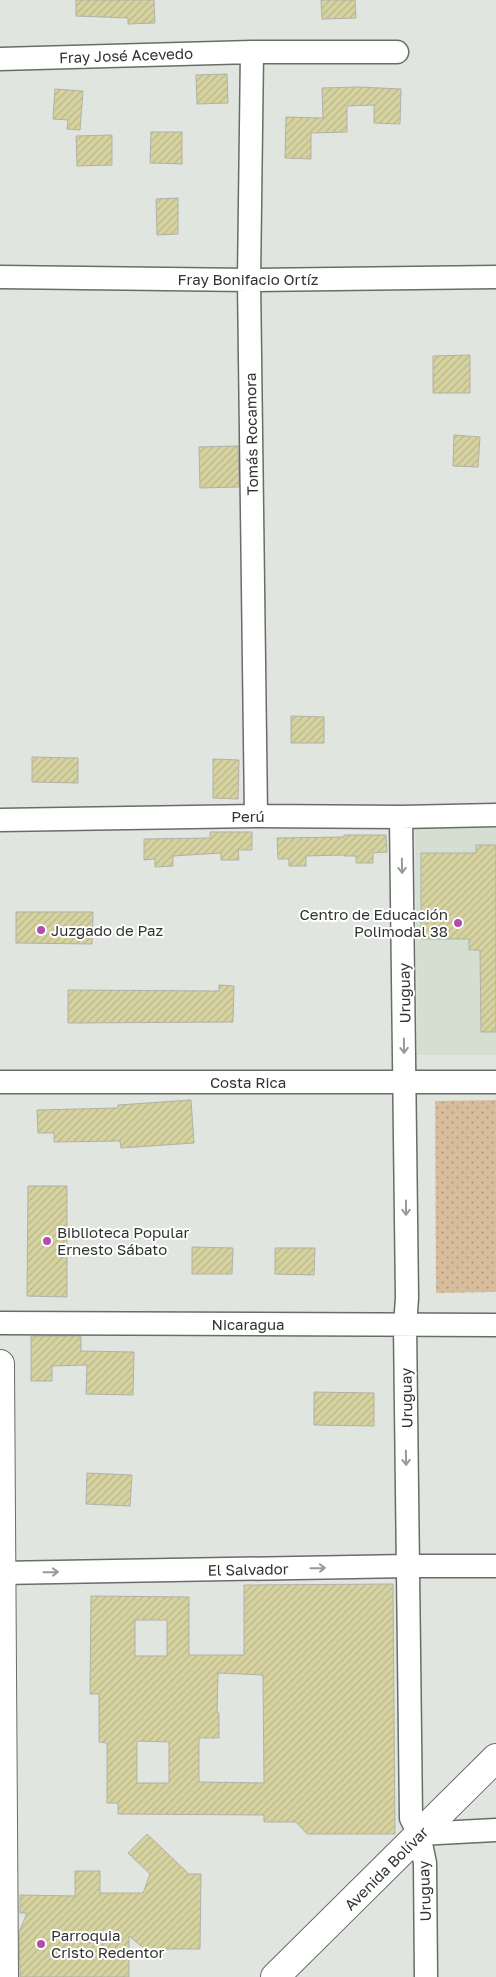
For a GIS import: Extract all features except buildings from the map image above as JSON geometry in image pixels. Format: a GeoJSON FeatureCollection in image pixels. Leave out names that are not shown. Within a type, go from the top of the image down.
{"type":"FeatureCollection","features":[{"type":"Feature","properties":{"kind":"main road"},"geometry":{"type":"LineString","coordinates":[[0,1364],[1,1823],[4,1977]]}},
{"type":"Feature","properties":{"kind":"main road","name":"Avenida Bolívar"},"geometry":{"type":"LineString","coordinates":[[275,1977],[496,1758]]}},
{"type":"Feature","properties":{"kind":"street","name":"Fray José Acevedo"},"geometry":{"type":"LineString","coordinates":[[0,59],[252,52],[397,52]]}},
{"type":"Feature","properties":{"kind":"street","name":"Tomás Rocamora"},"geometry":{"type":"LineString","coordinates":[[252,52],[249,280],[256,816]]}},
{"type":"Feature","properties":{"kind":"street","name":"Fray Bonifacio Ortíz"},"geometry":{"type":"LineString","coordinates":[[0,277],[249,280],[496,277]]}},
{"type":"Feature","properties":{"kind":"street","name":"Perú"},"geometry":{"type":"LineString","coordinates":[[0,820],[496,815]]}},
{"type":"Feature","properties":{"kind":"street","name":"Uruguay"},"geometry":{"type":"LineString","coordinates":[[401,817],[411,1818],[420,1834],[425,1863],[426,1977]]}},
{"type":"Feature","properties":{"kind":"street","name":"Costa Rica"},"geometry":{"type":"LineString","coordinates":[[0,1082],[496,1082]]}},
{"type":"Feature","properties":{"kind":"street","name":"Nicaragua"},"geometry":{"type":"LineString","coordinates":[[0,1323],[496,1325]]}},
{"type":"Feature","properties":{"kind":"street","name":"El Salvador"},"geometry":{"type":"LineString","coordinates":[[1,1573],[496,1566]]}},
{"type":"Feature","properties":{"kind":"street"},"geometry":{"type":"LineString","coordinates":[[420,1834],[496,1830]]}},
{"type":"Feature","properties":{"kind":"shaded area"},"geometry":{"type":"Polygon","coordinates":[[[415,828],[496,828],[496,1055],[417,1055],[415,828]]]}},
{"type":"Feature","properties":{"kind":"shaded area"},"geometry":{"type":"Polygon","coordinates":[[[496,1100],[496,1292],[436,1293],[435,1101],[496,1100]]]}},
{"type":"Feature","properties":{"kind":"place","name":"Centro de Educación Polimodal 38"},"geometry":{"type":"Point","coordinates":[458,923]}},
{"type":"Feature","properties":{"kind":"place","name":"Juzgado de Paz"},"geometry":{"type":"Point","coordinates":[41,930]}},
{"type":"Feature","properties":{"kind":"place","name":"Biblioteca Popular Ernesto Sábato"},"geometry":{"type":"Point","coordinates":[47,1241]}},
{"type":"Feature","properties":{"kind":"place","name":"Parroquia Cristo Redentor"},"geometry":{"type":"Point","coordinates":[41,1944]}}]}
